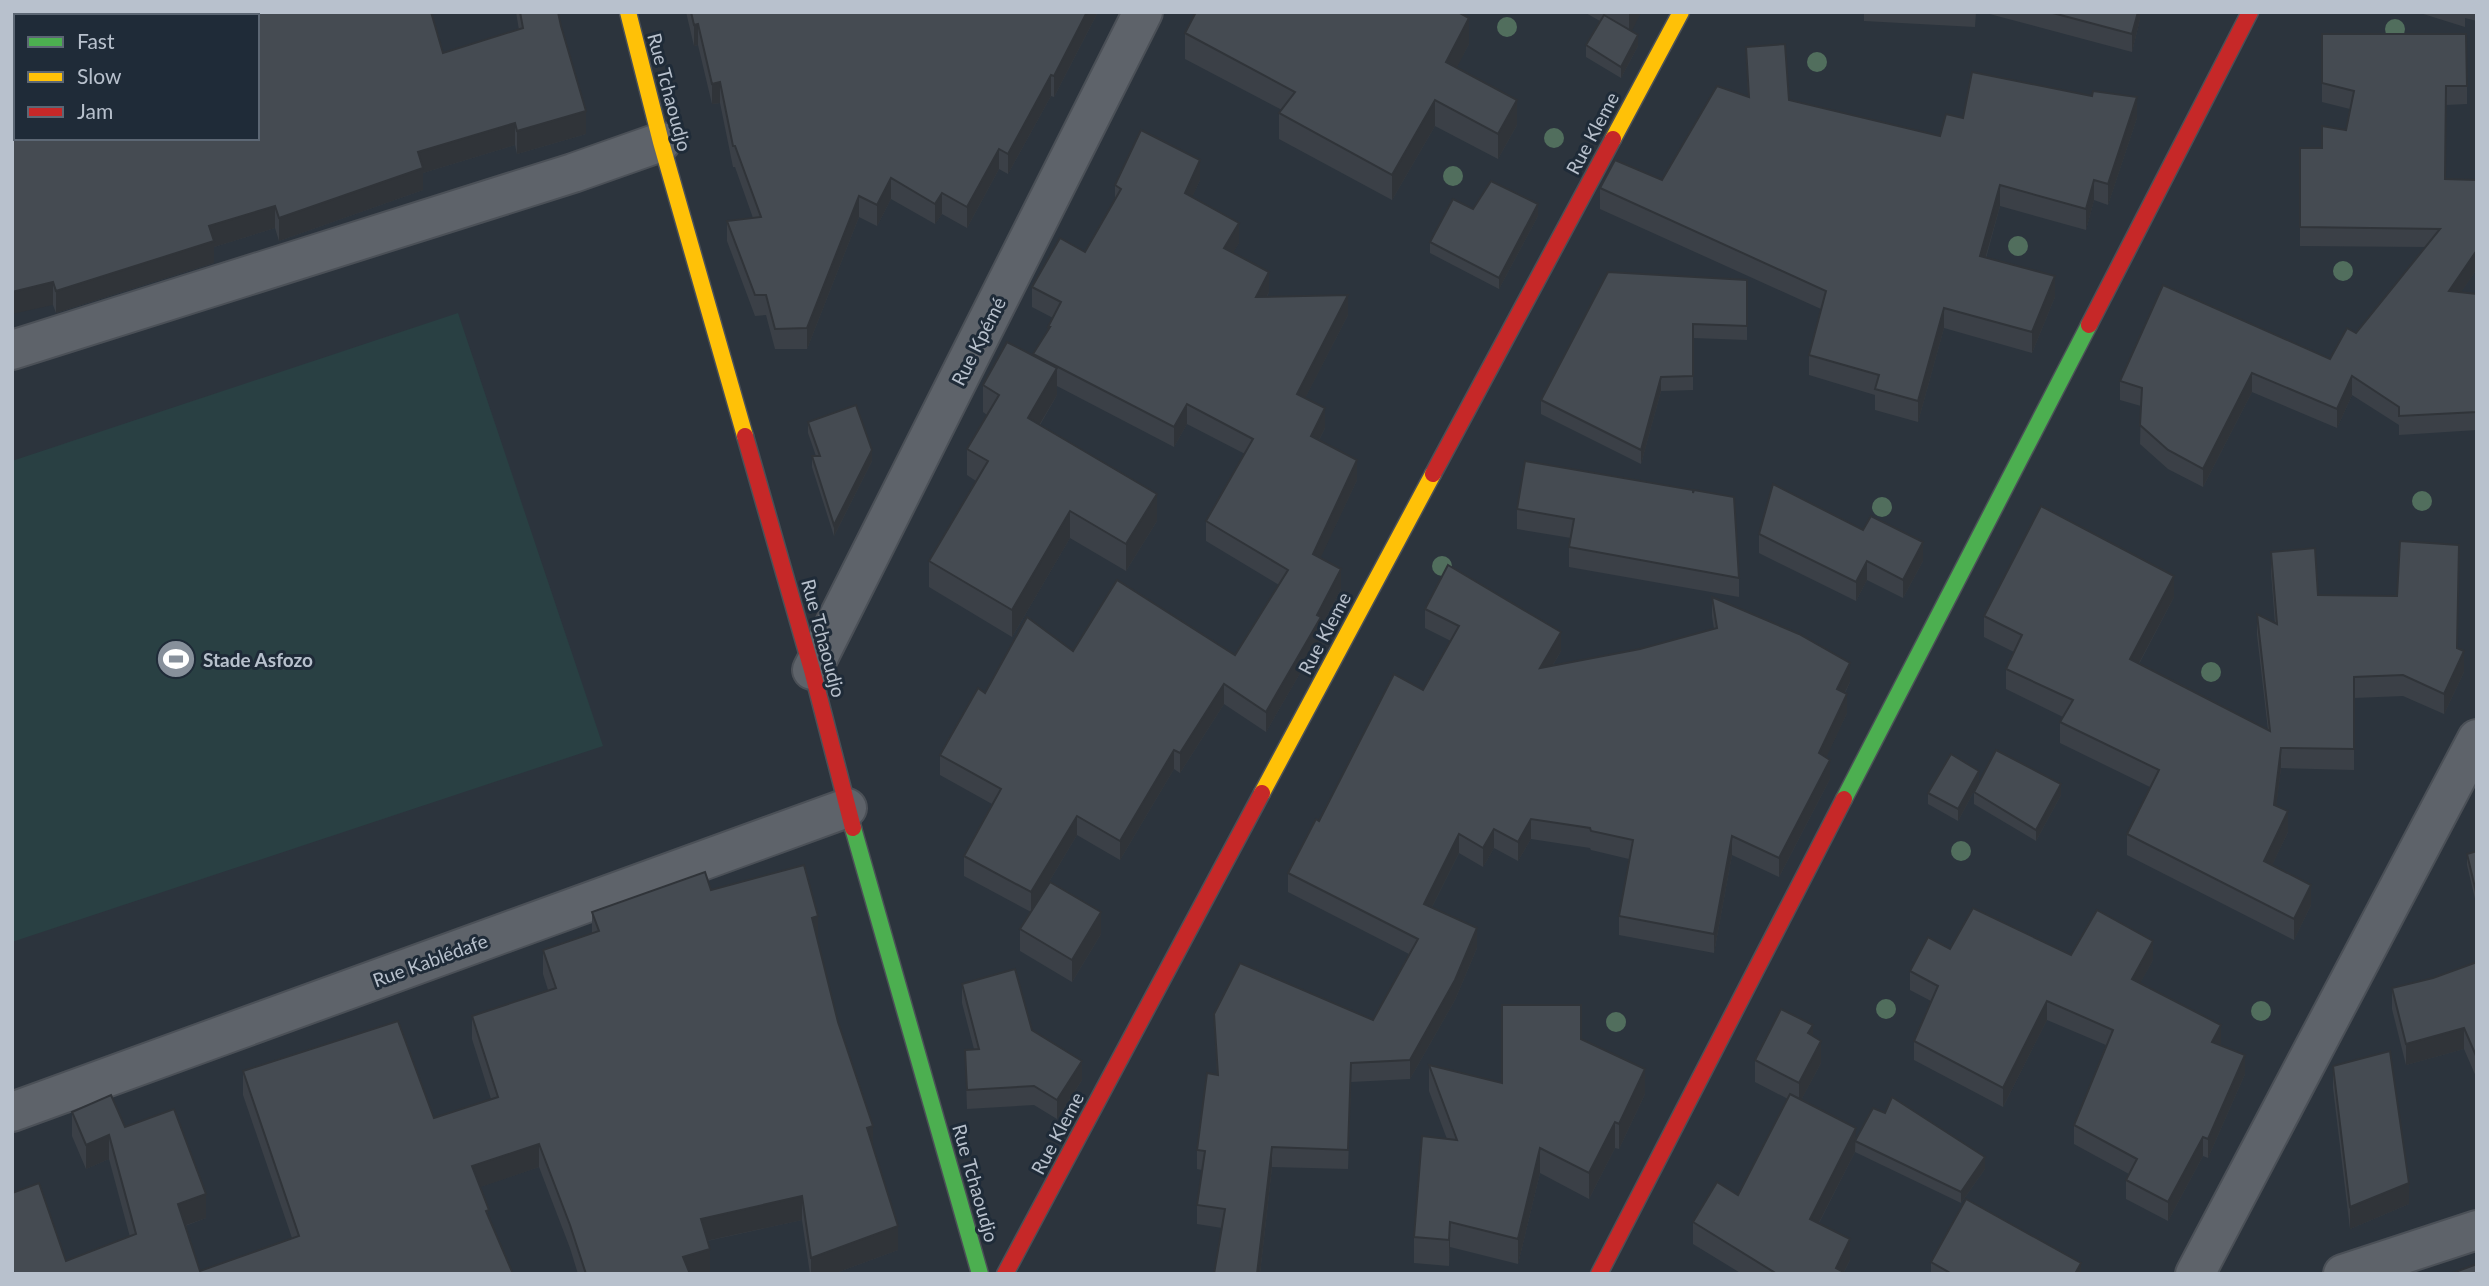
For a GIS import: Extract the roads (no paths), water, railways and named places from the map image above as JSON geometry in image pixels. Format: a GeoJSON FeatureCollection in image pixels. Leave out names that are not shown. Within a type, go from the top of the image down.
{"type":"FeatureCollection","features":[{"type":"Feature","properties":{"kind":"street","name":"Rue Tchaoudjo"},"geometry":{"type":"LineString","coordinates":[[628,12],[661,142],[812,670],[847,808],[980,1274]]}},
{"type":"Feature","properties":{"kind":"street","name":"Rue Kpémé"},"geometry":{"type":"LineString","coordinates":[[812,670],[1143,12]]}},
{"type":"Feature","properties":{"kind":"street","name":"Rue Kleme"},"geometry":{"type":"LineString","coordinates":[[1005,1274],[1681,12]]}},
{"type":"Feature","properties":{"kind":"street"},"geometry":{"type":"LineString","coordinates":[[1599,1274],[2250,12]]}},
{"type":"Feature","properties":{"kind":"street"},"geometry":{"type":"LineString","coordinates":[[12,350],[573,173],[661,142]]}},
{"type":"Feature","properties":{"kind":"street"},"geometry":{"type":"LineString","coordinates":[[2195,1274],[2477,739]]}},
{"type":"Feature","properties":{"kind":"street","name":"Rue Kablédafe"},"geometry":{"type":"LineString","coordinates":[[12,1112],[847,808]]}},
{"type":"Feature","properties":{"kind":"street"},"geometry":{"type":"LineString","coordinates":[[2343,1274],[2477,1230]]}},
{"type":"Feature","properties":{"kind":"place","name":"Stade Asfozo"},"geometry":{"type":"Point","coordinates":[176,659]}}]}
